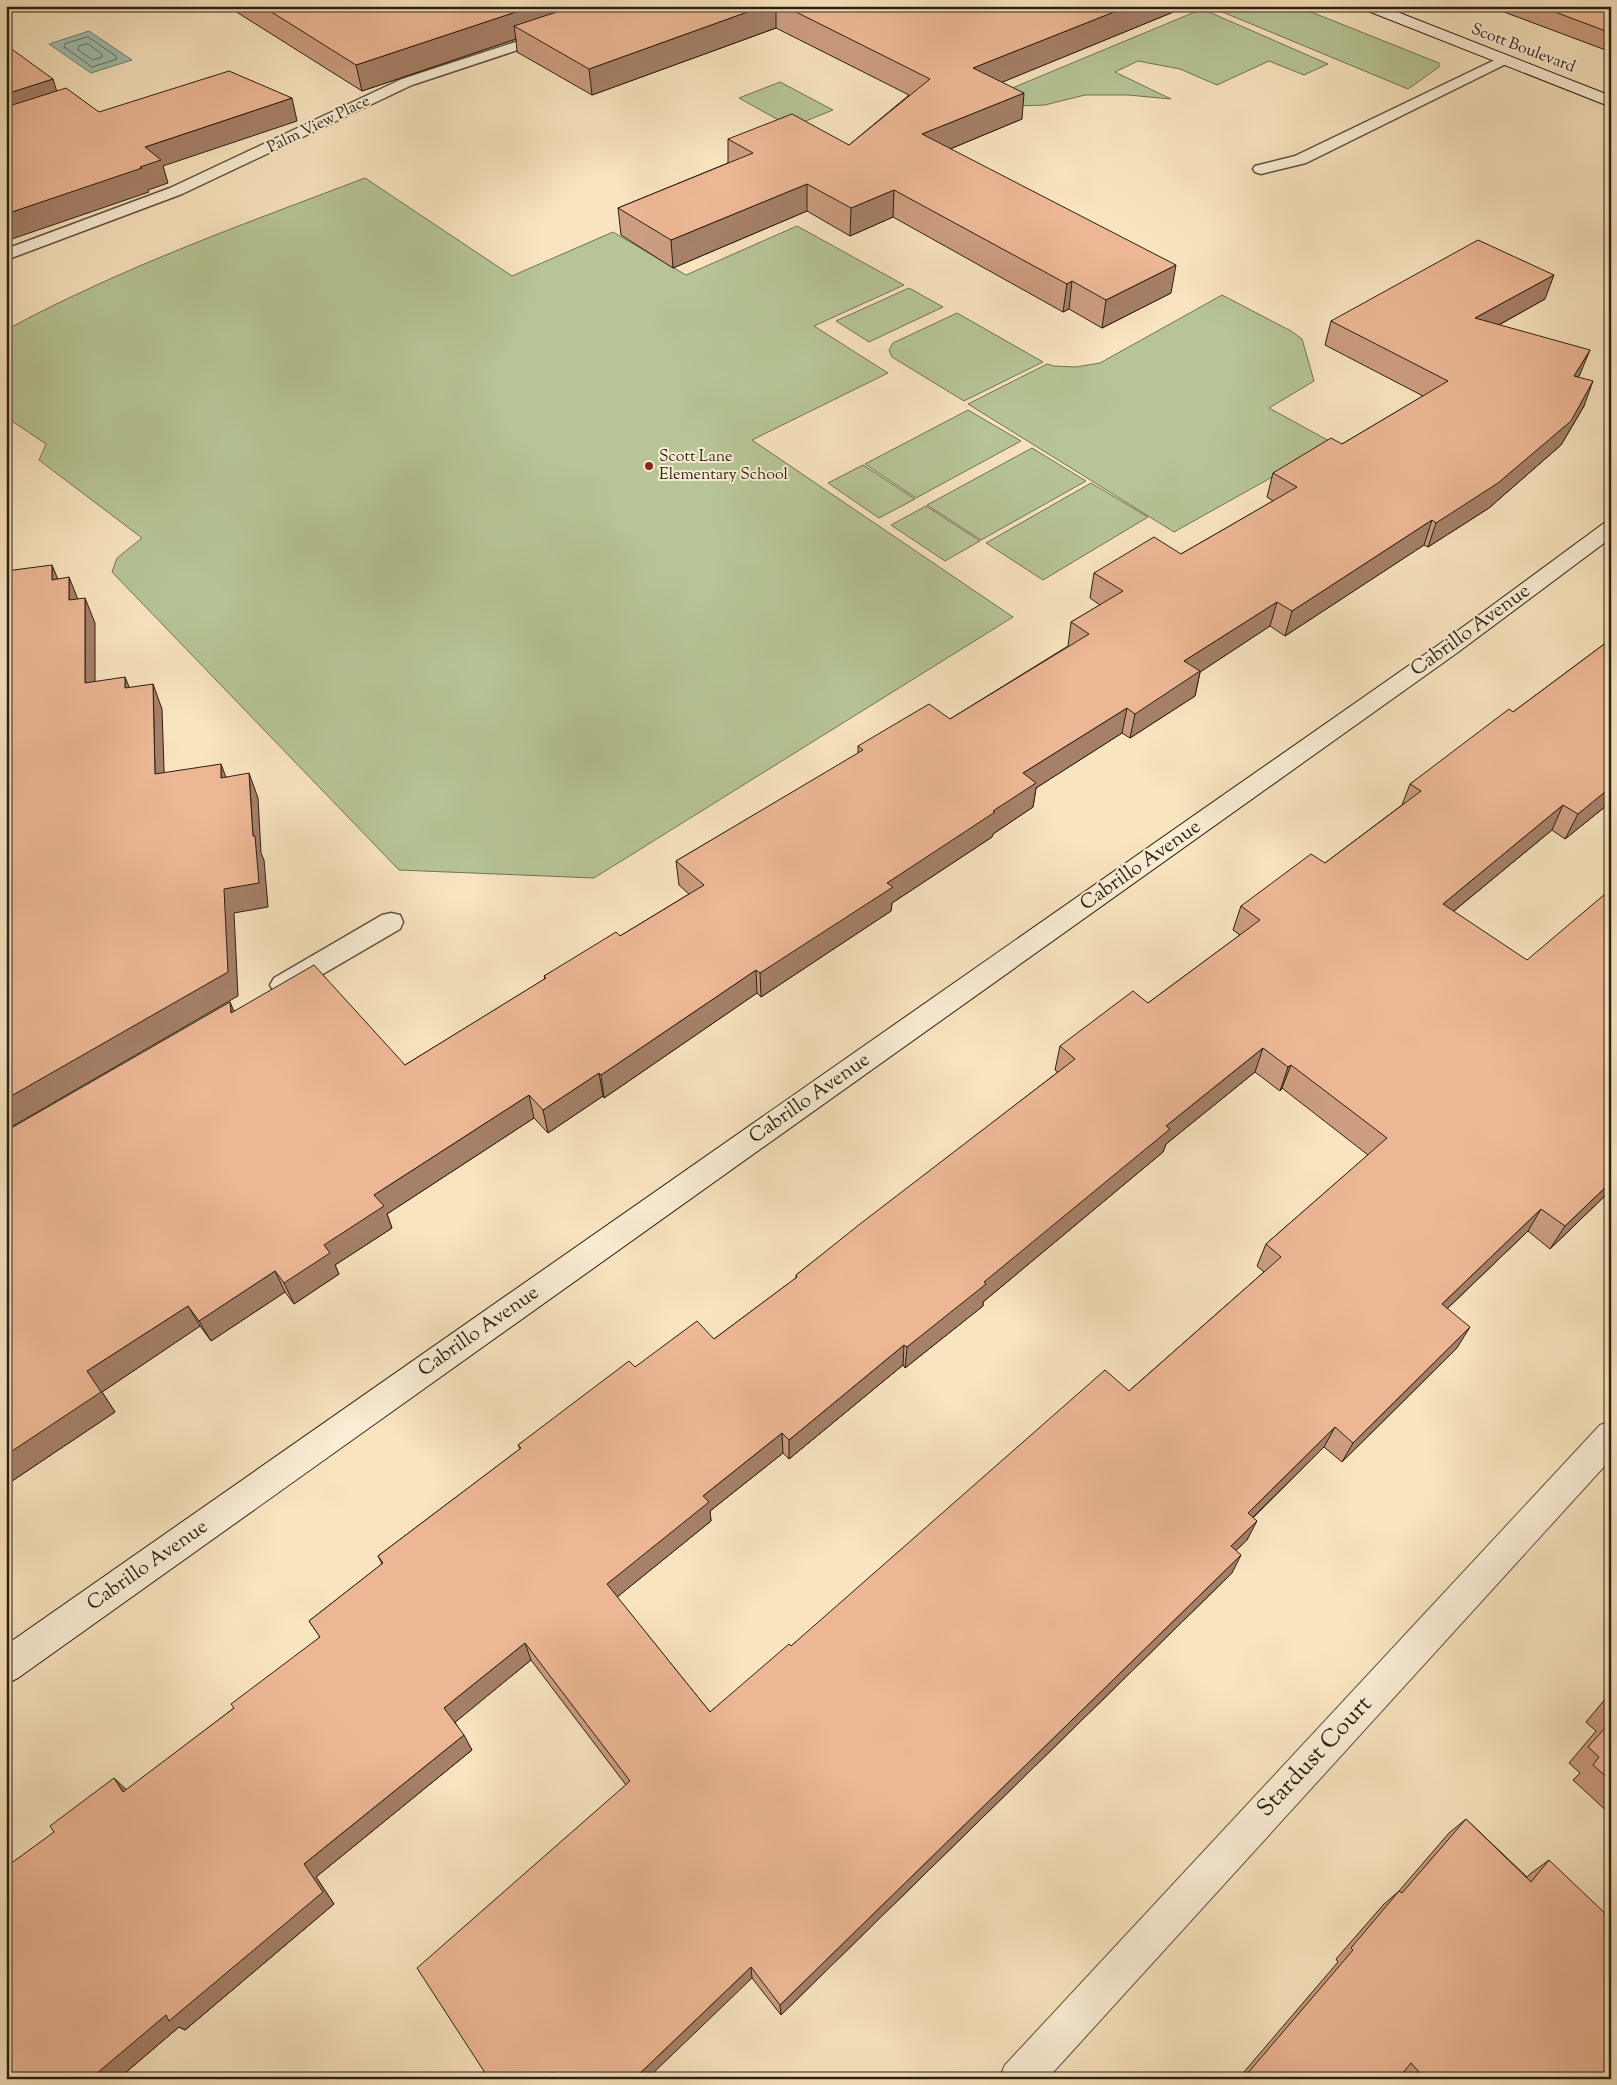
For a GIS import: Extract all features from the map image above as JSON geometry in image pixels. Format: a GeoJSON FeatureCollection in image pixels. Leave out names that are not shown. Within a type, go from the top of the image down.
{"type":"FeatureCollection","features":[{"type":"Feature","properties":{"kind":"street","name":"Scott Boulevard"},"geometry":{"type":"LineString","coordinates":[[1368,6],[1611,102]]}},
{"type":"Feature","properties":{"kind":"street","name":"Cabrillo Avenue"},"geometry":{"type":"LineString","coordinates":[[6,1666],[1449,648],[1611,528]]}},
{"type":"Feature","properties":{"kind":"street","name":"Stardust Court"},"geometry":{"type":"LineString","coordinates":[[1019,2079],[1611,1436]]}},
{"type":"Feature","properties":{"kind":"lane","name":"Palm View Place"},"geometry":{"type":"LineString","coordinates":[[6,255],[176,191],[407,82],[559,32]]}},
{"type":"Feature","properties":{"kind":"lane"},"geometry":{"type":"LineString","coordinates":[[1261,169],[1300,160],[1503,60]]}},
{"type":"Feature","properties":{"kind":"lane"},"geometry":{"type":"LineString","coordinates":[[263,997],[391,922]]}},
{"type":"Feature","properties":{"kind":"green space"},"geometry":{"type":"Polygon","coordinates":[[[1208,6],[1296,6],[1439,63],[1439,67],[1408,89],[1208,6]]]}},
{"type":"Feature","properties":{"kind":"green space"},"geometry":{"type":"Polygon","coordinates":[[[1202,9],[1328,64],[1304,75],[1269,61],[1217,85],[1180,69],[1138,61],[1115,72],[1171,99],[1128,95],[1085,95],[1045,105],[1017,106],[993,96],[1202,9]]]}},
{"type":"Feature","properties":{"kind":"green space"},"geometry":{"type":"Polygon","coordinates":[[[780,82],[833,110],[791,127],[739,98],[780,82]]]}},
{"type":"Feature","properties":{"kind":"green space"},"geometry":{"type":"Polygon","coordinates":[[[365,178],[512,276],[613,232],[686,275],[797,226],[904,285],[814,326],[888,373],[752,440],[1013,617],[594,878],[399,870],[112,572],[117,558],[142,538],[39,460],[46,444],[6,417],[6,330],[138,267],[228,230],[365,178]]]}},
{"type":"Feature","properties":{"kind":"green space"},"geometry":{"type":"Polygon","coordinates":[[[909,288],[943,307],[869,342],[836,321],[909,288]]]}},
{"type":"Feature","properties":{"kind":"green space"},"geometry":{"type":"Polygon","coordinates":[[[1222,295],[1291,331],[1302,339],[1314,381],[1269,408],[1333,443],[1174,532],[968,404],[1047,364],[1076,367],[1100,363],[1222,295]]]}},
{"type":"Feature","properties":{"kind":"green space"},"geometry":{"type":"Polygon","coordinates":[[[957,313],[1043,362],[964,401],[892,357],[889,350],[893,343],[957,313]]]}},
{"type":"Feature","properties":{"kind":"green space"},"geometry":{"type":"Polygon","coordinates":[[[968,410],[1021,441],[916,498],[865,464],[968,410]]]}},
{"type":"Feature","properties":{"kind":"green space"},"geometry":{"type":"Polygon","coordinates":[[[1032,448],[1086,481],[981,540],[927,505],[1032,448]]]}},
{"type":"Feature","properties":{"kind":"green space"},"geometry":{"type":"Polygon","coordinates":[[[863,465],[915,499],[879,518],[828,483],[863,465]]]}},
{"type":"Feature","properties":{"kind":"green space"},"geometry":{"type":"Polygon","coordinates":[[[1091,483],[1148,517],[1043,580],[986,543],[1091,483]]]}},
{"type":"Feature","properties":{"kind":"green space"},"geometry":{"type":"Polygon","coordinates":[[[926,506],[980,541],[945,561],[891,525],[926,506]]]}},
{"type":"Feature","properties":{"kind":"water"},"geometry":{"type":"Polygon","coordinates":[[[89,31],[132,60],[91,73],[49,44],[89,31]]]}},
{"type":"Feature","properties":{"kind":"building"},"geometry":{"type":"Polygon","coordinates":[[[262,6],[534,6],[356,65],[262,6]]]}},
{"type":"Feature","properties":{"kind":"building"},"geometry":{"type":"Polygon","coordinates":[[[575,6],[764,6],[589,69],[514,26],[575,6]]]}},
{"type":"Feature","properties":{"kind":"building"},"geometry":{"type":"Polygon","coordinates":[[[784,6],[1129,6],[973,68],[1024,93],[922,134],[1176,265],[1106,300],[1072,281],[1067,284],[894,190],[851,208],[807,184],[671,240],[618,208],[753,153],[728,139],[792,114],[849,145],[930,79],[784,6]]]}},
{"type":"Feature","properties":{"kind":"building"},"geometry":{"type":"Polygon","coordinates":[[[1539,6],[1611,6],[1611,33],[1539,6]]]}},
{"type":"Feature","properties":{"kind":"building"},"geometry":{"type":"Polygon","coordinates":[[[6,45],[53,79],[6,94],[6,45]]]}},
{"type":"Feature","properties":{"kind":"building"},"geometry":{"type":"Polygon","coordinates":[[[229,71],[292,98],[145,147],[161,160],[6,214],[6,107],[66,88],[99,112],[229,71]]]}},
{"type":"Feature","properties":{"kind":"building"},"geometry":{"type":"Polygon","coordinates":[[[1478,240],[1554,275],[1475,318],[1590,350],[1574,376],[1593,381],[1571,421],[1498,483],[1436,523],[1432,520],[1292,611],[1277,602],[1184,661],[1200,671],[1135,714],[1127,708],[1023,773],[1036,783],[887,883],[893,887],[760,973],[756,970],[601,1075],[599,1073],[543,1110],[529,1095],[374,1195],[384,1206],[324,1245],[330,1253],[284,1283],[275,1271],[199,1321],[188,1306],[87,1371],[101,1392],[6,1455],[6,1131],[230,1002],[231,1013],[314,965],[405,1065],[546,978],[544,976],[616,932],[620,936],[704,885],[676,861],[863,750],[858,746],[929,704],[950,719],[1089,634],[1071,622],[1123,591],[1094,573],[1154,537],[1181,554],[1297,487],[1273,473],[1331,438],[1342,444],[1448,381],[1331,321],[1478,240]]]}},
{"type":"Feature","properties":{"kind":"building"},"geometry":{"type":"Polygon","coordinates":[[[52,565],[52,580],[69,577],[69,600],[85,598],[85,683],[125,677],[125,688],[153,684],[155,774],[221,764],[221,778],[249,773],[253,836],[255,836],[259,883],[224,889],[228,972],[6,1099],[6,723],[10,665],[6,666],[6,571],[52,565]]]}},
{"type":"Feature","properties":{"kind":"building"},"geometry":{"type":"Polygon","coordinates":[[[1611,639],[1611,787],[1578,814],[1563,805],[1443,904],[1527,960],[1611,889],[1611,1182],[1565,1226],[1541,1209],[1442,1304],[1470,1327],[1353,1443],[1335,1427],[1248,1513],[1257,1521],[1231,1546],[1241,1555],[780,2005],[751,1967],[634,2079],[557,2079],[552,2072],[551,2079],[489,2079],[417,1968],[630,1781],[525,1643],[444,1708],[464,1735],[304,1864],[323,1892],[169,2021],[166,2015],[90,2079],[6,2079],[6,1867],[54,1832],[50,1826],[114,1778],[123,1792],[234,1708],[231,1704],[320,1637],[309,1621],[383,1563],[378,1556],[521,1448],[518,1445],[629,1361],[635,1367],[697,1321],[714,1339],[797,1277],[796,1275],[860,1224],[1075,1059],[1060,1046],[1133,991],[1148,1003],[1260,920],[1241,906],[1311,854],[1325,863],[1421,791],[1410,784],[1509,709],[1513,712],[1611,639]],[[1263,1048],[1166,1126],[1170,1129],[984,1282],[986,1284],[907,1347],[904,1345],[789,1440],[782,1433],[703,1496],[709,1502],[607,1584],[710,1712],[789,1644],[791,1646],[1105,1370],[1129,1391],[1281,1257],[1266,1244],[1387,1138],[1291,1065],[1288,1067],[1263,1048]]]}},
{"type":"Feature","properties":{"kind":"building"},"geometry":{"type":"Polygon","coordinates":[[[1611,1699],[1611,1710],[1605,1705],[1611,1699]]]}},
{"type":"Feature","properties":{"kind":"building"},"geometry":{"type":"Polygon","coordinates":[[[1611,1721],[1611,1781],[1593,1765],[1599,1757],[1588,1747],[1611,1721]]]}},
{"type":"Feature","properties":{"kind":"building"},"geometry":{"type":"Polygon","coordinates":[[[1466,1819],[1531,1882],[1549,1860],[1611,1919],[1611,2079],[1425,2079],[1411,2063],[1398,2079],[1251,2079],[1247,2074],[1353,1950],[1351,1948],[1399,1891],[1402,1893],[1466,1819]]]}},
{"type":"Feature","properties":{"kind":"place","name":"Scott Lane Elementary School"},"geometry":{"type":"Point","coordinates":[649,466]}}]}
